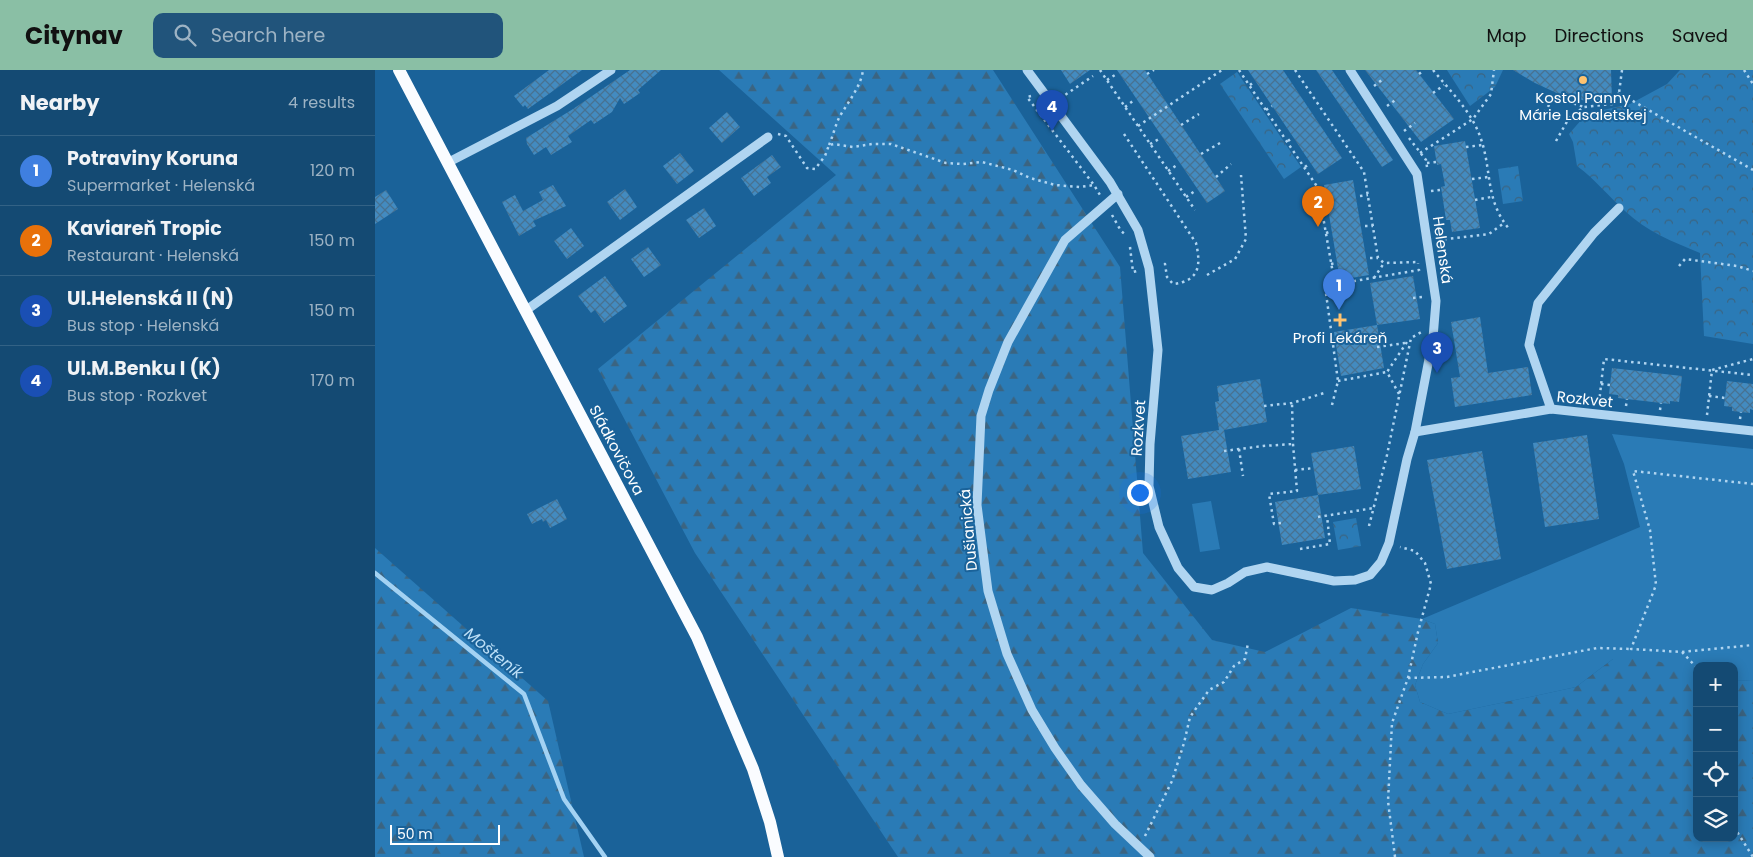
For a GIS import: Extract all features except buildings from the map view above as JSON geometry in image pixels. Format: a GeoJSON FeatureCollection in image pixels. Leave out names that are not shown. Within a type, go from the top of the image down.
{"type":"FeatureCollection","features":[{"type":"Feature","properties":{"kind":"main road","name":"Sládkovičova"},"geometry":{"type":"LineString","coordinates":[[399,70],[697,637],[753,769],[771,822],[778,857]]}},
{"type":"Feature","properties":{"kind":"street"},"geometry":{"type":"LineString","coordinates":[[447,163],[557,106],[611,70]]}},
{"type":"Feature","properties":{"kind":"street","name":"Rozkvet"},"geometry":{"type":"LineString","coordinates":[[1027,70],[1110,182],[1138,230],[1149,268],[1158,350],[1150,444],[1149,486],[1159,527],[1178,568],[1194,587],[1213,590],[1245,572],[1267,567],[1334,581],[1355,580],[1370,575],[1381,562],[1389,543],[1409,451]]}},
{"type":"Feature","properties":{"kind":"street","name":"Helenská"},"geometry":{"type":"LineString","coordinates":[[1350,70],[1417,174],[1429,250],[1436,301],[1436,316],[1415,432],[1409,451]]}},
{"type":"Feature","properties":{"kind":"street"},"geometry":{"type":"LineString","coordinates":[[525,311],[768,137]]}},
{"type":"Feature","properties":{"kind":"street","name":"Dušianická"},"geometry":{"type":"LineString","coordinates":[[1118,194],[1065,240],[1008,342],[981,416],[977,505],[988,591],[1007,654],[1032,710],[1055,748],[1081,785],[1115,824],[1150,857]]}},
{"type":"Feature","properties":{"kind":"street"},"geometry":{"type":"LineString","coordinates":[[1551,409],[1529,345],[1538,303],[1594,232],[1619,208]]}},
{"type":"Feature","properties":{"kind":"street","name":"Rozkvet"},"geometry":{"type":"LineString","coordinates":[[1415,432],[1551,409],[1753,431]]}},
{"type":"Feature","properties":{"kind":"path"},"geometry":{"type":"LineString","coordinates":[[768,137],[779,133],[786,136],[807,168],[815,169],[825,156],[838,119],[851,99],[863,70]]}},
{"type":"Feature","properties":{"kind":"path"},"geometry":{"type":"LineString","coordinates":[[1100,70],[1195,210]]}},
{"type":"Feature","properties":{"kind":"path"},"geometry":{"type":"LineString","coordinates":[[1147,74],[1154,70]]}},
{"type":"Feature","properties":{"kind":"path"},"geometry":{"type":"LineString","coordinates":[[1138,126],[1222,70]]}},
{"type":"Feature","properties":{"kind":"path"},"geometry":{"type":"LineString","coordinates":[[1239,70],[1318,188],[1335,285]]}},
{"type":"Feature","properties":{"kind":"path"},"geometry":{"type":"LineString","coordinates":[[1295,70],[1364,172],[1378,258]]}},
{"type":"Feature","properties":{"kind":"path"},"geometry":{"type":"LineString","coordinates":[[1419,74],[1424,70]]}},
{"type":"Feature","properties":{"kind":"path"},"geometry":{"type":"LineString","coordinates":[[1433,70],[1473,119],[1482,145],[1491,197],[1504,223],[1510,230]]}},
{"type":"Feature","properties":{"kind":"path"},"geometry":{"type":"LineString","coordinates":[[1421,153],[1473,119],[1491,94],[1494,70]]}},
{"type":"Feature","properties":{"kind":"path"},"geometry":{"type":"LineString","coordinates":[[1541,118],[1553,97],[1584,107],[1612,104],[1619,93],[1622,70]]}},
{"type":"Feature","properties":{"kind":"path"},"geometry":{"type":"LineString","coordinates":[[1744,70],[1753,84]]}},
{"type":"Feature","properties":{"kind":"path"},"geometry":{"type":"LineString","coordinates":[[1107,80],[1115,75]]}},
{"type":"Feature","properties":{"kind":"path"},"geometry":{"type":"LineString","coordinates":[[1065,95],[1093,76]]}},
{"type":"Feature","properties":{"kind":"path"},"geometry":{"type":"LineString","coordinates":[[1371,88],[1382,80]]}},
{"type":"Feature","properties":{"kind":"path"},"geometry":{"type":"LineString","coordinates":[[1250,85],[1255,82]]}},
{"type":"Feature","properties":{"kind":"path"},"geometry":{"type":"LineString","coordinates":[[1433,93],[1445,84]]}},
{"type":"Feature","properties":{"kind":"path"},"geometry":{"type":"LineString","coordinates":[[1301,90],[1306,86]]}},
{"type":"Feature","properties":{"kind":"path"},"geometry":{"type":"LineString","coordinates":[[1619,93],[1753,170]]}},
{"type":"Feature","properties":{"kind":"path"},"geometry":{"type":"LineString","coordinates":[[1046,96],[1027,97],[1094,185],[1121,231],[1127,235],[1133,272],[1165,264],[1167,277],[1173,284],[1185,283],[1194,274],[1200,261],[1196,243],[1124,134]]}},
{"type":"Feature","properties":{"kind":"path"},"geometry":{"type":"LineString","coordinates":[[1386,107],[1397,99]]}},
{"type":"Feature","properties":{"kind":"path"},"geometry":{"type":"LineString","coordinates":[[1125,106],[1133,100]]}},
{"type":"Feature","properties":{"kind":"path"},"geometry":{"type":"LineString","coordinates":[[1267,110],[1272,106]]}},
{"type":"Feature","properties":{"kind":"path"},"geometry":{"type":"LineString","coordinates":[[1556,141],[1569,118],[1584,107]]}},
{"type":"Feature","properties":{"kind":"path"},"geometry":{"type":"LineString","coordinates":[[1319,115],[1323,111]]}},
{"type":"Feature","properties":{"kind":"path"},"geometry":{"type":"LineString","coordinates":[[1181,125],[1199,114]]}},
{"type":"Feature","properties":{"kind":"path"},"geometry":{"type":"LineString","coordinates":[[1404,131],[1415,123]]}},
{"type":"Feature","properties":{"kind":"path"},"geometry":{"type":"LineString","coordinates":[[1288,141],[1293,137]]}},
{"type":"Feature","properties":{"kind":"path"},"geometry":{"type":"LineString","coordinates":[[1150,144],[1159,139]]}},
{"type":"Feature","properties":{"kind":"path"},"geometry":{"type":"LineString","coordinates":[[1336,142],[1341,139]]}},
{"type":"Feature","properties":{"kind":"path"},"geometry":{"type":"LineString","coordinates":[[1201,154],[1219,143]]}},
{"type":"Feature","properties":{"kind":"path"},"geometry":{"type":"LineString","coordinates":[[829,145],[853,147],[891,144],[946,163],[983,162],[1013,170],[1030,178],[1055,185],[1094,185]]}},
{"type":"Feature","properties":{"kind":"path"},"geometry":{"type":"LineString","coordinates":[[1467,147],[1482,145]]}},
{"type":"Feature","properties":{"kind":"path"},"geometry":{"type":"LineString","coordinates":[[1427,163],[1437,162]]}},
{"type":"Feature","properties":{"kind":"path"},"geometry":{"type":"LineString","coordinates":[[1305,167],[1310,163]]}},
{"type":"Feature","properties":{"kind":"path"},"geometry":{"type":"LineString","coordinates":[[1216,177],[1231,164]]}},
{"type":"Feature","properties":{"kind":"path"},"geometry":{"type":"LineString","coordinates":[[1168,170],[1177,165]]}},
{"type":"Feature","properties":{"kind":"path"},"geometry":{"type":"LineString","coordinates":[[1207,275],[1235,259],[1246,239],[1241,175]]}},
{"type":"Feature","properties":{"kind":"path"},"geometry":{"type":"LineString","coordinates":[[1472,179],[1488,177]]}},
{"type":"Feature","properties":{"kind":"path"},"geometry":{"type":"LineString","coordinates":[[1431,191],[1441,190]]}},
{"type":"Feature","properties":{"kind":"path"},"geometry":{"type":"LineString","coordinates":[[1186,197],[1195,191]]}},
{"type":"Feature","properties":{"kind":"path"},"geometry":{"type":"LineString","coordinates":[[1360,196],[1369,195]]}},
{"type":"Feature","properties":{"kind":"path"},"geometry":{"type":"LineString","coordinates":[[1475,200],[1491,197]]}},
{"type":"Feature","properties":{"kind":"path"},"geometry":{"type":"LineString","coordinates":[[1320,199],[1326,198]]}},
{"type":"Feature","properties":{"kind":"path"},"geometry":{"type":"LineString","coordinates":[[1435,219],[1446,217]]}},
{"type":"Feature","properties":{"kind":"path"},"geometry":{"type":"LineString","coordinates":[[1437,241],[1489,234],[1504,223]]}},
{"type":"Feature","properties":{"kind":"path"},"geometry":{"type":"LineString","coordinates":[[1365,226],[1373,226]]}},
{"type":"Feature","properties":{"kind":"path"},"geometry":{"type":"LineString","coordinates":[[1326,233],[1331,232]]}},
{"type":"Feature","properties":{"kind":"path"},"geometry":{"type":"LineString","coordinates":[[1370,258],[1378,258],[1384,263],[1418,262],[1421,279]]}},
{"type":"Feature","properties":{"kind":"path"},"geometry":{"type":"LineString","coordinates":[[1679,266],[1685,259],[1737,266],[1753,271]]}},
{"type":"Feature","properties":{"kind":"path"},"geometry":{"type":"LineString","coordinates":[[1331,264],[1337,262]]}},
{"type":"Feature","properties":{"kind":"path"},"geometry":{"type":"LineString","coordinates":[[1374,278],[1384,263]]}},
{"type":"Feature","properties":{"kind":"path"},"geometry":{"type":"LineString","coordinates":[[1332,405],[1338,381],[1325,286],[1419,270]]}},
{"type":"Feature","properties":{"kind":"path"},"geometry":{"type":"LineString","coordinates":[[1413,298],[1423,297]]}},
{"type":"Feature","properties":{"kind":"path"},"geometry":{"type":"LineString","coordinates":[[1338,381],[1387,372],[1407,342],[1423,331],[1427,325]]}},
{"type":"Feature","properties":{"kind":"path"},"geometry":{"type":"LineString","coordinates":[[1369,526],[1387,455],[1411,338]]}},
{"type":"Feature","properties":{"kind":"path"},"geometry":{"type":"LineString","coordinates":[[1377,347],[1407,342]]}},
{"type":"Feature","properties":{"kind":"path"},"geometry":{"type":"LineString","coordinates":[[1599,404],[1604,359],[1753,375]]}},
{"type":"Feature","properties":{"kind":"path"},"geometry":{"type":"LineString","coordinates":[[1712,370],[1753,359]]}},
{"type":"Feature","properties":{"kind":"path"},"geometry":{"type":"LineString","coordinates":[[1707,416],[1712,370]]}},
{"type":"Feature","properties":{"kind":"path"},"geometry":{"type":"LineString","coordinates":[[1387,372],[1399,394]]}},
{"type":"Feature","properties":{"kind":"path"},"geometry":{"type":"LineString","coordinates":[[1601,384],[1610,385]]}},
{"type":"Feature","properties":{"kind":"path"},"geometry":{"type":"LineString","coordinates":[[1264,406],[1292,403],[1324,393]]}},
{"type":"Feature","properties":{"kind":"path"},"geometry":{"type":"LineString","coordinates":[[1709,396],[1725,398]]}},
{"type":"Feature","properties":{"kind":"path"},"geometry":{"type":"LineString","coordinates":[[1626,407],[1627,400]]}},
{"type":"Feature","properties":{"kind":"path"},"geometry":{"type":"LineString","coordinates":[[1281,523],[1274,524],[1269,494],[1297,491],[1292,403]]}},
{"type":"Feature","properties":{"kind":"path"},"geometry":{"type":"LineString","coordinates":[[1660,411],[1661,403]]}},
{"type":"Feature","properties":{"kind":"path"},"geometry":{"type":"LineString","coordinates":[[1740,420],[1741,412]]}},
{"type":"Feature","properties":{"kind":"path"},"geometry":{"type":"LineString","coordinates":[[1224,451],[1293,444]]}},
{"type":"Feature","properties":{"kind":"path"},"geometry":{"type":"LineString","coordinates":[[1239,449],[1243,476]]}},
{"type":"Feature","properties":{"kind":"path"},"geometry":{"type":"LineString","coordinates":[[1295,470],[1314,468]]}},
{"type":"Feature","properties":{"kind":"path"},"geometry":{"type":"LineString","coordinates":[[1631,649],[1656,585],[1650,530],[1633,472],[1753,484]]}},
{"type":"Feature","properties":{"kind":"path"},"geometry":{"type":"LineString","coordinates":[[1318,517],[1374,508]]}},
{"type":"Feature","properties":{"kind":"path"},"geometry":{"type":"LineString","coordinates":[[1300,549],[1330,544],[1327,516]]}},
{"type":"Feature","properties":{"kind":"path"},"geometry":{"type":"LineString","coordinates":[[1389,543],[1415,551],[1425,563],[1431,584],[1408,678],[1392,723],[1388,800],[1395,857]]}},
{"type":"Feature","properties":{"kind":"path"},"geometry":{"type":"LineString","coordinates":[[1137,845],[1147,834],[1172,781],[1190,717],[1209,690],[1224,682],[1234,666],[1245,659],[1248,643]]}},
{"type":"Feature","properties":{"kind":"path"},"geometry":{"type":"LineString","coordinates":[[1408,678],[1447,677],[1597,648],[1682,652],[1753,645]]}},
{"type":"Feature","properties":{"kind":"path"},"geometry":{"type":"LineString","coordinates":[[1682,652],[1693,664]]}},
{"type":"Feature","properties":{"kind":"path"},"geometry":{"type":"LineString","coordinates":[[1738,833],[1753,857]]}},
{"type":"Feature","properties":{"kind":"green space"},"geometry":{"type":"Polygon","coordinates":[[[719,70],[993,70],[1120,267],[1143,553],[1212,640],[1265,652],[1351,608],[1422,619],[1435,624],[1438,643],[1423,664],[1415,685],[1420,702],[1448,714],[1576,687],[1613,659],[1651,659],[1685,670],[1693,680],[1693,842],[1738,842],[1738,680],[1753,681],[1753,857],[898,857],[695,553],[598,369],[836,175],[719,70]]]}},
{"type":"Feature","properties":{"kind":"green space"},"geometry":{"type":"Polygon","coordinates":[[[1447,70],[1503,70],[1495,87],[1470,106],[1447,70]]]}},
{"type":"Feature","properties":{"kind":"green space"},"geometry":{"type":"Polygon","coordinates":[[[1680,70],[1753,70],[1753,344],[1704,336],[1700,253],[1670,240],[1633,218],[1577,166],[1573,142],[1569,134],[1582,119],[1594,112],[1630,104],[1667,84],[1680,70]]]}},
{"type":"Feature","properties":{"kind":"green space"},"geometry":{"type":"Polygon","coordinates":[[[1237,72],[1301,167],[1284,179],[1220,84],[1237,72]]]}},
{"type":"Feature","properties":{"kind":"green space"},"geometry":{"type":"Polygon","coordinates":[[[1518,166],[1523,201],[1503,204],[1498,169],[1518,166]]]}},
{"type":"Feature","properties":{"kind":"green space"},"geometry":{"type":"Polygon","coordinates":[[[1612,434],[1753,449],[1753,681],[1738,680],[1738,662],[1693,662],[1693,681],[1613,659],[1576,687],[1448,714],[1420,702],[1415,685],[1423,664],[1438,643],[1435,624],[1422,619],[1640,527],[1624,464],[1612,434]]]}},
{"type":"Feature","properties":{"kind":"green space"},"geometry":{"type":"Polygon","coordinates":[[[1211,501],[1220,549],[1200,552],[1192,504],[1211,501]]]}},
{"type":"Feature","properties":{"kind":"green space"},"geometry":{"type":"Polygon","coordinates":[[[1356,518],[1361,546],[1338,550],[1333,522],[1356,518]]]}},
{"type":"Feature","properties":{"kind":"green space"},"geometry":{"type":"Polygon","coordinates":[[[375,548],[548,701],[584,857],[375,857],[375,548]]]}},
{"type":"Feature","properties":{"kind":"waterway","name":"Mošteník"},"geometry":{"type":"LineString","coordinates":[[375,573],[524,694],[564,799],[605,857]]}},
{"type":"Feature","properties":{"kind":"place","name":"Kostol Panny Márie Lasaletskej"},"geometry":{"type":"Point","coordinates":[1583,80]}},
{"type":"Feature","properties":{"kind":"place","name":"Ul.M.Benku I (K)"},"geometry":{"type":"Point","coordinates":[1052,131]}},
{"type":"Feature","properties":{"kind":"place","name":"Kaviareň Tropic"},"geometry":{"type":"Point","coordinates":[1318,227]}},
{"type":"Feature","properties":{"kind":"place","name":"Potraviny Koruna"},"geometry":{"type":"Point","coordinates":[1339,310]}},
{"type":"Feature","properties":{"kind":"place","name":"Profi Lekáreň"},"geometry":{"type":"Point","coordinates":[1340,320]}},
{"type":"Feature","properties":{"kind":"place","name":"Ul.Helenská II (N)"},"geometry":{"type":"Point","coordinates":[1437,373]}}]}
